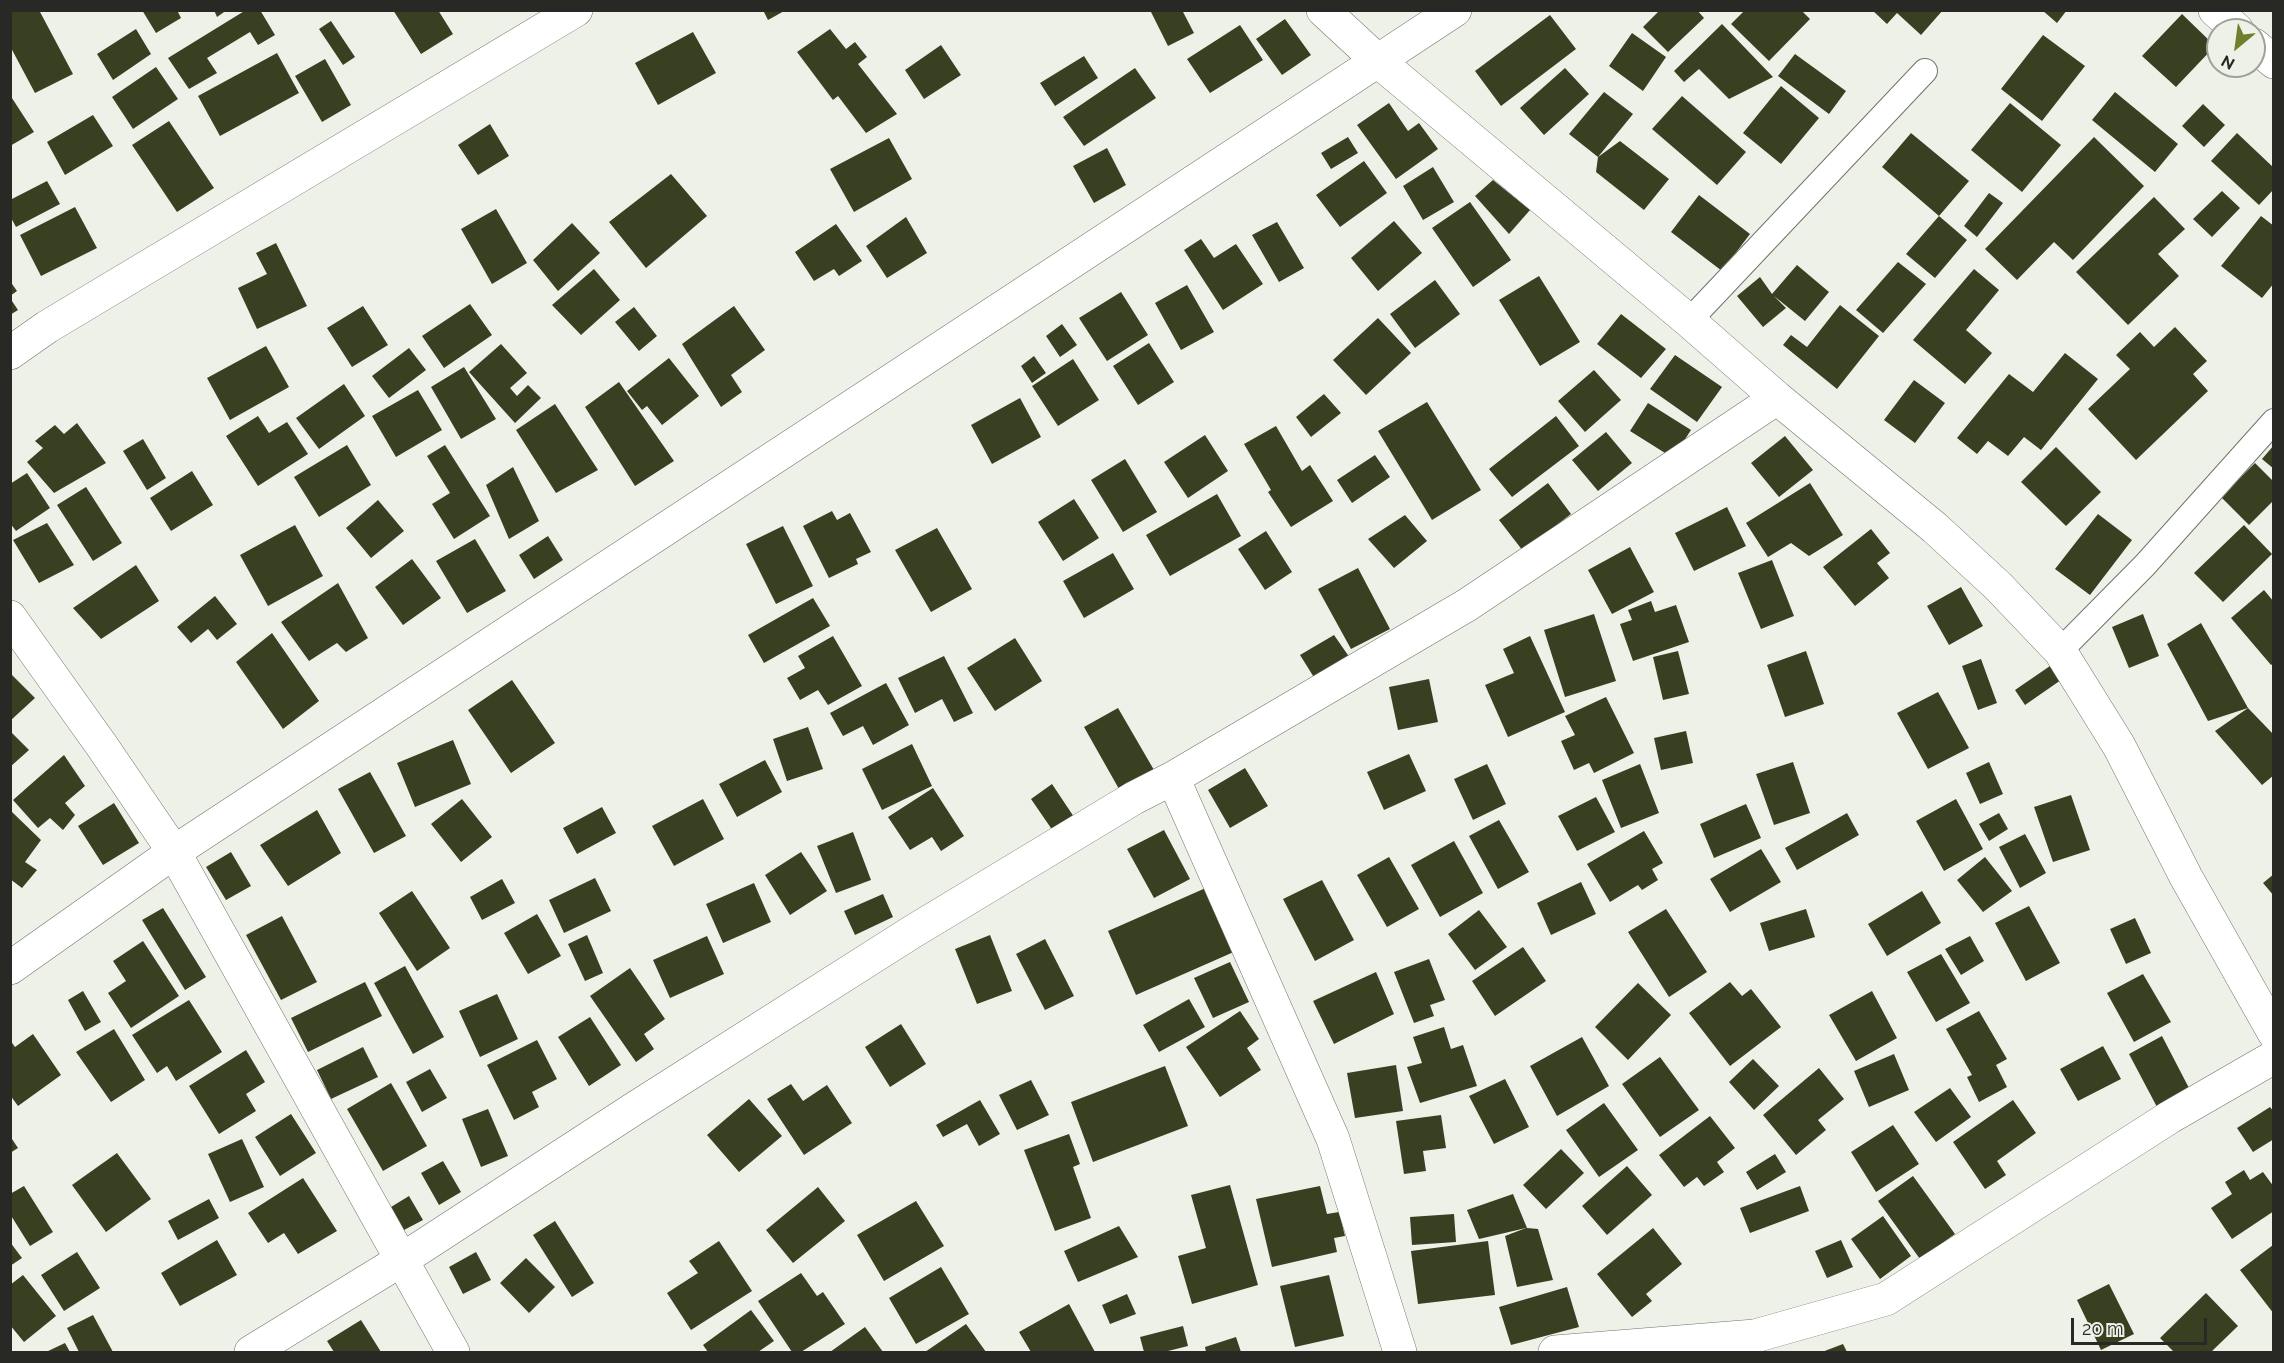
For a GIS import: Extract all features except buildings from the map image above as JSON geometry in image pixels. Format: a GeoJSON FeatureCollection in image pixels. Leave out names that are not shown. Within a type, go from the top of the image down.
{"type":"FeatureCollection","features":[{"type":"Feature","properties":{"kind":"street"},"geometry":{"type":"LineString","coordinates":[[10,353],[47,327],[576,10]]}},
{"type":"Feature","properties":{"kind":"street"},"geometry":{"type":"LineString","coordinates":[[1323,10],[1378,61],[1689,321],[1777,398],[1935,528],[1998,586],[2060,651],[2119,746],[2186,877],[2274,1033]]}},
{"type":"Feature","properties":{"kind":"street"},"geometry":{"type":"LineString","coordinates":[[10,968],[174,852],[1455,10]]}},
{"type":"Feature","properties":{"kind":"street"},"geometry":{"type":"LineString","coordinates":[[251,1353],[403,1259],[912,932],[1134,798],[1173,778],[1467,605],[1777,398]]}},
{"type":"Feature","properties":{"kind":"street"},"geometry":{"type":"LineString","coordinates":[[10,617],[96,736],[174,852],[403,1259],[453,1353]]}},
{"type":"Feature","properties":{"kind":"street"},"geometry":{"type":"LineString","coordinates":[[1173,778],[1333,1139],[1400,1353]]}},
{"type":"Feature","properties":{"kind":"street"},"geometry":{"type":"LineString","coordinates":[[1555,1353],[1755,1336],[1886,1299],[2170,1117],[2274,1057]]}},
{"type":"Feature","properties":{"kind":"lane"},"geometry":{"type":"LineString","coordinates":[[1689,321],[1925,71]]}},
{"type":"Feature","properties":{"kind":"lane"},"geometry":{"type":"LineString","coordinates":[[2060,651],[2145,565],[2274,421]]}}]}
